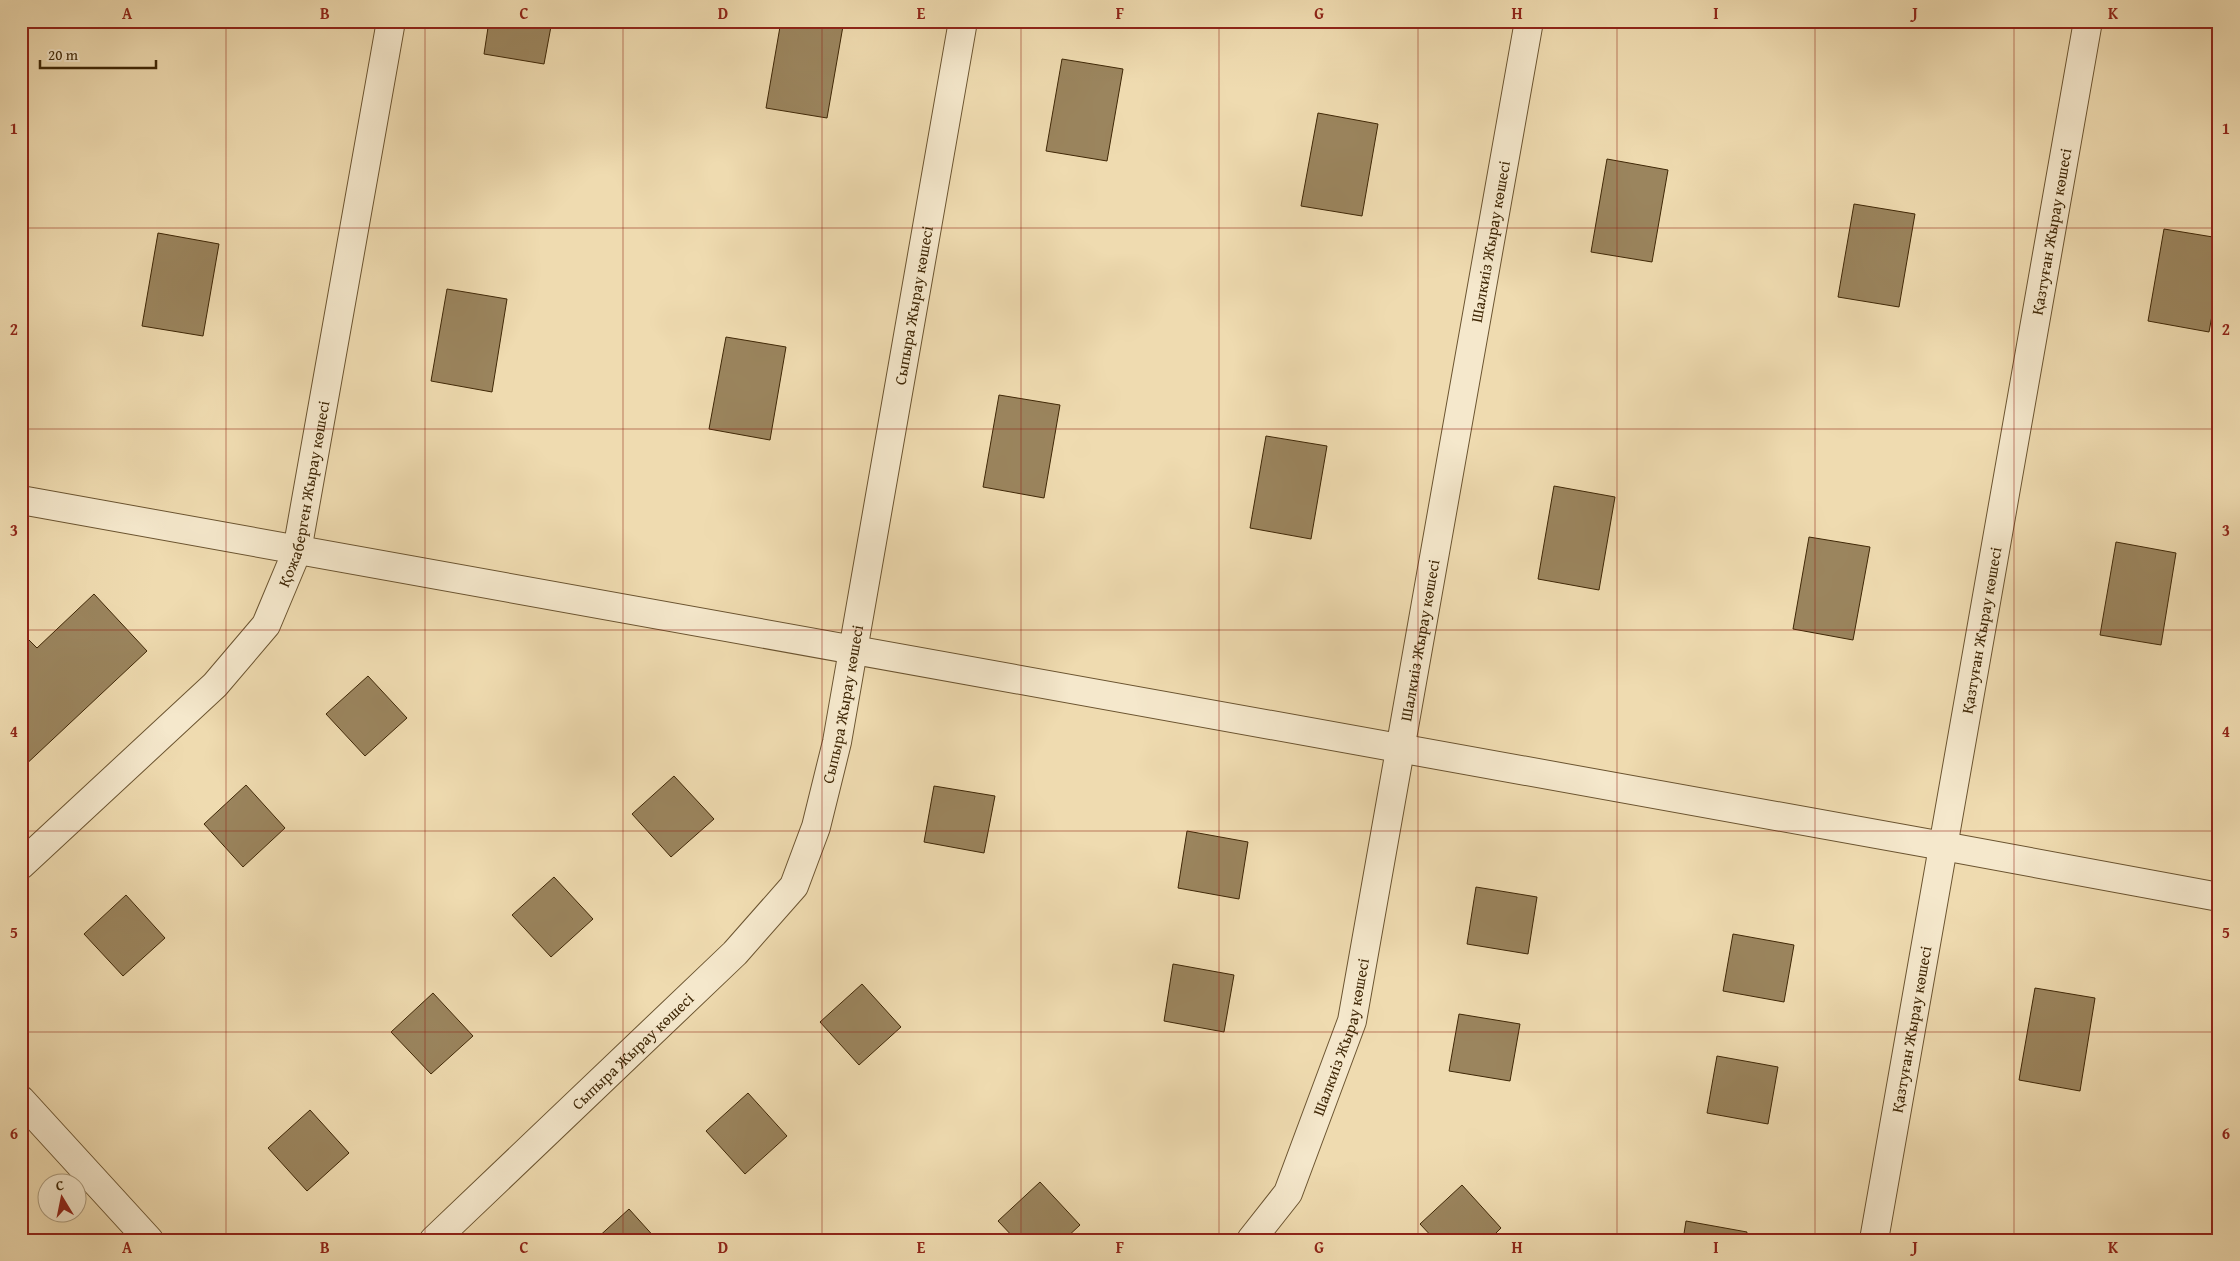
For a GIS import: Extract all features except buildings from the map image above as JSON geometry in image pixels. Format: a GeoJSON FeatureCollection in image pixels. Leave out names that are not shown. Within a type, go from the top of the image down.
{"type":"FeatureCollection","features":[{"type":"Feature","properties":{"kind":"street","name":"Қожаберген Жырау көшесі"},"geometry":{"type":"LineString","coordinates":[[21,865],[215,685],[266,625],[297,551],[391,21]]}},
{"type":"Feature","properties":{"kind":"street","name":"Сыпыра Жырау көшесі"},"geometry":{"type":"LineString","coordinates":[[434,1240],[735,953],[794,886],[816,827],[837,742],[963,21]]}},
{"type":"Feature","properties":{"kind":"street","name":"Шалкиіз Жырау көшесі"},"geometry":{"type":"LineString","coordinates":[[1252,1240],[1288,1193],[1352,1021],[1529,21]]}},
{"type":"Feature","properties":{"kind":"street","name":"Қазтуған Жырау көшесі"},"geometry":{"type":"LineString","coordinates":[[1874,1240],[2088,21]]}},
{"type":"Feature","properties":{"kind":"street"},"geometry":{"type":"LineString","coordinates":[[21,500],[1944,846],[2219,898]]}},
{"type":"Feature","properties":{"kind":"street"},"geometry":{"type":"LineString","coordinates":[[21,1100],[150,1240]]}}]}
